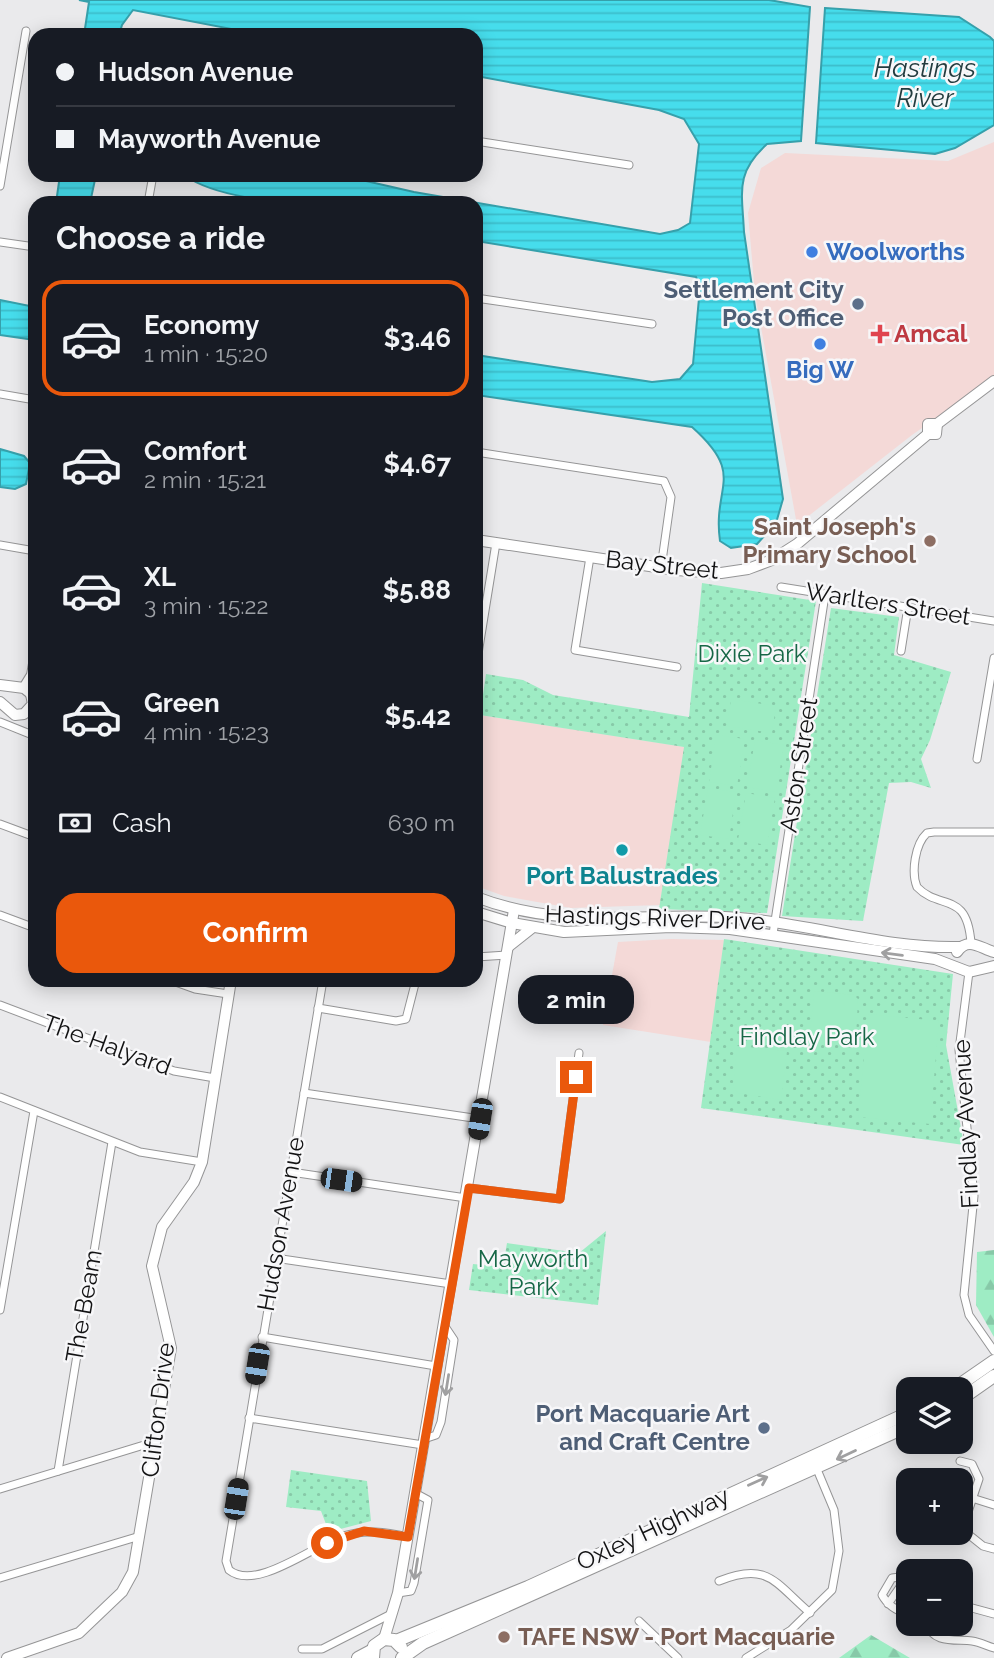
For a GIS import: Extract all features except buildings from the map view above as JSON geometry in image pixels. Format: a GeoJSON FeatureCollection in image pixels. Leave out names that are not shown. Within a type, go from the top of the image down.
{"type":"FeatureCollection","features":[{"type":"Feature","properties":{"kind":"main road"},"geometry":{"type":"LineString","coordinates":[[971,1377],[994,1361]]}},
{"type":"Feature","properties":{"kind":"main road"},"geometry":{"type":"LineString","coordinates":[[973,1391],[994,1376]]}},
{"type":"Feature","properties":{"kind":"main road","name":"Oxley Highway"},"geometry":{"type":"LineString","coordinates":[[402,1658],[423,1643],[814,1463],[896,1419]]}},
{"type":"Feature","properties":{"kind":"main road","name":"Oxley Highway"},"geometry":{"type":"LineString","coordinates":[[391,1640],[528,1587],[814,1463],[896,1431]]}},
{"type":"Feature","properties":{"kind":"main road"},"geometry":{"type":"LineString","coordinates":[[358,1658],[373,1654],[376,1643],[391,1640],[402,1648],[402,1658]]}},
{"type":"Feature","properties":{"kind":"street"},"geometry":{"type":"LineString","coordinates":[[0,186],[26,32]]}},
{"type":"Feature","properties":{"kind":"street"},"geometry":{"type":"LineString","coordinates":[[483,142],[629,165]]}},
{"type":"Feature","properties":{"kind":"street"},"geometry":{"type":"LineString","coordinates":[[0,242],[28,246]]}},
{"type":"Feature","properties":{"kind":"street"},"geometry":{"type":"LineString","coordinates":[[483,299],[652,324]]}},
{"type":"Feature","properties":{"kind":"street","name":"Bay Street"},"geometry":{"type":"LineString","coordinates":[[483,541],[661,568],[725,573],[772,560],[797,544],[928,434],[938,432],[940,422],[994,380]]}},
{"type":"Feature","properties":{"kind":"street","name":"Bay Street"},"geometry":{"type":"LineString","coordinates":[[940,422],[994,388]]}},
{"type":"Feature","properties":{"kind":"street"},"geometry":{"type":"LineString","coordinates":[[0,394],[28,399]]}},
{"type":"Feature","properties":{"kind":"street"},"geometry":{"type":"LineString","coordinates":[[483,453],[664,481],[671,497],[661,568]]}},
{"type":"Feature","properties":{"kind":"street"},"geometry":{"type":"LineString","coordinates":[[483,613],[496,543]]}},
{"type":"Feature","properties":{"kind":"street"},"geometry":{"type":"LineString","coordinates":[[0,545],[28,550]]}},
{"type":"Feature","properties":{"kind":"street"},"geometry":{"type":"LineString","coordinates":[[590,557],[575,650],[677,667]]}},
{"type":"Feature","properties":{"kind":"street","name":"Warlters Street"},"geometry":{"type":"LineString","coordinates":[[781,587],[994,621]]}},
{"type":"Feature","properties":{"kind":"street","name":"Aston Street"},"geometry":{"type":"LineString","coordinates":[[774,929],[825,595]]}},
{"type":"Feature","properties":{"kind":"street"},"geometry":{"type":"LineString","coordinates":[[901,651],[908,607]]}},
{"type":"Feature","properties":{"kind":"street"},"geometry":{"type":"LineString","coordinates":[[977,759],[994,657]]}},
{"type":"Feature","properties":{"kind":"street"},"geometry":{"type":"LineString","coordinates":[[0,685],[26,692]]}},
{"type":"Feature","properties":{"kind":"street"},"geometry":{"type":"LineString","coordinates":[[26,692],[8,692],[3,704],[15,715],[28,713]]}},
{"type":"Feature","properties":{"kind":"street"},"geometry":{"type":"LineString","coordinates":[[0,722],[28,733]]}},
{"type":"Feature","properties":{"kind":"street"},"geometry":{"type":"LineString","coordinates":[[0,824],[28,834]]}},
{"type":"Feature","properties":{"kind":"street"},"geometry":{"type":"LineString","coordinates":[[994,832],[927,833],[919,843],[914,876],[917,887],[957,905],[969,925],[966,945],[956,955],[964,969],[994,966]]}},
{"type":"Feature","properties":{"kind":"street","name":"Hastings River Drive"},"geometry":{"type":"LineString","coordinates":[[483,899],[514,910],[591,920],[686,916],[895,943],[966,945]]}},
{"type":"Feature","properties":{"kind":"street"},"geometry":{"type":"LineString","coordinates":[[391,1640],[391,1618],[398,1593],[468,1193],[514,910]]}},
{"type":"Feature","properties":{"kind":"street","name":"Hastings River Drive"},"geometry":{"type":"LineString","coordinates":[[483,914],[533,927],[588,932],[703,927],[774,929],[935,959],[964,969]]}},
{"type":"Feature","properties":{"kind":"street"},"geometry":{"type":"LineString","coordinates":[[0,915],[28,925]]}},
{"type":"Feature","properties":{"kind":"street"},"geometry":{"type":"LineString","coordinates":[[483,956],[508,951],[533,927]]}},
{"type":"Feature","properties":{"kind":"street"},"geometry":{"type":"LineString","coordinates":[[966,945],[994,953]]}},
{"type":"Feature","properties":{"kind":"street"},"geometry":{"type":"LineString","coordinates":[[981,968],[985,958],[982,949]]}},
{"type":"Feature","properties":{"kind":"street","name":"Findlay Avenue"},"geometry":{"type":"LineString","coordinates":[[964,969],[959,1050],[974,1196],[964,1295],[970,1315],[994,1351]]}},
{"type":"Feature","properties":{"kind":"street"},"geometry":{"type":"LineString","coordinates":[[189,987],[228,994]]}},
{"type":"Feature","properties":{"kind":"street","name":"Clifton Drive"},"geometry":{"type":"LineString","coordinates":[[8,1658],[79,1633],[127,1586],[141,1536],[171,1348],[152,1276],[154,1253],[162,1227],[194,1182],[202,1162],[230,987]]}},
{"type":"Feature","properties":{"kind":"street","name":"Hudson Avenue"},"geometry":{"type":"LineString","coordinates":[[322,987],[227,1552],[229,1570],[246,1577],[267,1572],[341,1536],[364,1531],[408,1537]]}},
{"type":"Feature","properties":{"kind":"street"},"geometry":{"type":"LineString","coordinates":[[318,1008],[396,1021],[406,1019],[414,987]]}},
{"type":"Feature","properties":{"kind":"street","name":"The Halyard"},"geometry":{"type":"LineString","coordinates":[[0,1005],[174,1071],[215,1078]]}},
{"type":"Feature","properties":{"kind":"street"},"geometry":{"type":"LineString","coordinates":[[291,1172],[468,1193],[560,1199],[579,1053]]}},
{"type":"Feature","properties":{"kind":"street"},"geometry":{"type":"LineString","coordinates":[[303,1093],[480,1119]]}},
{"type":"Feature","properties":{"kind":"street"},"geometry":{"type":"LineString","coordinates":[[0,1097],[140,1152],[202,1162]]}},
{"type":"Feature","properties":{"kind":"street"},"geometry":{"type":"LineString","coordinates":[[0,1310],[34,1111]]}},
{"type":"Feature","properties":{"kind":"street","name":"The Beam"},"geometry":{"type":"LineString","coordinates":[[58,1471],[113,1142]]}},
{"type":"Feature","properties":{"kind":"street"},"geometry":{"type":"LineString","coordinates":[[275,1258],[451,1284]]}},
{"type":"Feature","properties":{"kind":"street"},"geometry":{"type":"LineString","coordinates":[[249,1418],[423,1442],[436,1435],[441,1422],[454,1340],[444,1325]]}},
{"type":"Feature","properties":{"kind":"street"},"geometry":{"type":"LineString","coordinates":[[262,1337],[436,1366]]}},
{"type":"Feature","properties":{"kind":"street"},"geometry":{"type":"LineString","coordinates":[[0,1489],[144,1445],[155,1446]]}},
{"type":"Feature","properties":{"kind":"street"},"geometry":{"type":"LineString","coordinates":[[960,1461],[977,1468],[979,1479],[975,1499],[966,1518],[968,1534],[976,1542],[994,1549]]}},
{"type":"Feature","properties":{"kind":"street"},"geometry":{"type":"LineString","coordinates":[[746,1658],[791,1630],[832,1590],[839,1551],[834,1510],[814,1463]]}},
{"type":"Feature","properties":{"kind":"street"},"geometry":{"type":"LineString","coordinates":[[398,1593],[411,1591],[414,1583],[428,1500],[415,1493]]}},
{"type":"Feature","properties":{"kind":"street"},"geometry":{"type":"LineString","coordinates":[[975,1499],[994,1505]]}},
{"type":"Feature","properties":{"kind":"street"},"geometry":{"type":"LineString","coordinates":[[0,1578],[141,1536]]}},
{"type":"Feature","properties":{"kind":"street"},"geometry":{"type":"LineString","coordinates":[[719,1581],[741,1572],[763,1574],[810,1614]]}},
{"type":"Feature","properties":{"kind":"street"},"geometry":{"type":"LineString","coordinates":[[888,1604],[896,1608]]}},
{"type":"Feature","properties":{"kind":"street"},"geometry":{"type":"LineString","coordinates":[[973,1608],[994,1614]]}},
{"type":"Feature","properties":{"kind":"street"},"geometry":{"type":"LineString","coordinates":[[302,1649],[322,1649],[391,1618]]}},
{"type":"Feature","properties":{"kind":"street"},"geometry":{"type":"LineString","coordinates":[[639,1621],[678,1658]]}},
{"type":"Feature","properties":{"kind":"street"},"geometry":{"type":"LineString","coordinates":[[935,1636],[994,1648]]}},
{"type":"Feature","properties":{"kind":"shaded area"},"geometry":{"type":"Polygon","coordinates":[[[994,142],[994,378],[912,435],[797,525],[755,294],[748,213],[761,168],[785,153],[948,161],[994,142]]]}},
{"type":"Feature","properties":{"kind":"shaded area"},"geometry":{"type":"Polygon","coordinates":[[[483,715],[685,747],[660,905],[571,908],[504,896],[483,888],[483,715]]]}},
{"type":"Feature","properties":{"kind":"shaded area"},"geometry":{"type":"Polygon","coordinates":[[[724,940],[711,1042],[603,1025],[618,942],[724,940]]]}},
{"type":"Feature","properties":{"kind":"green space","name":"Dixie Park"},"geometry":{"type":"Polygon","coordinates":[[[702,583],[816,601],[767,913],[659,909],[684,747],[483,715],[486,674],[523,680],[553,695],[689,717],[702,583]]]}},
{"type":"Feature","properties":{"kind":"green space"},"geometry":{"type":"Polygon","coordinates":[[[831,608],[899,617],[894,655],[951,672],[930,740],[921,759],[931,788],[911,782],[889,783],[863,921],[782,916],[831,608]]]}},
{"type":"Feature","properties":{"kind":"green space"},"geometry":{"type":"Polygon","coordinates":[[[731,699],[776,706],[772,733],[727,726],[731,699]]]}},
{"type":"Feature","properties":{"kind":"green space"},"geometry":{"type":"Polygon","coordinates":[[[716,735],[745,739],[737,786],[709,782],[716,735]]]}},
{"type":"Feature","properties":{"kind":"green space"},"geometry":{"type":"Polygon","coordinates":[[[755,740],[784,745],[776,792],[747,787],[755,740]]]}},
{"type":"Feature","properties":{"kind":"green space"},"geometry":{"type":"Polygon","coordinates":[[[708,788],[736,792],[729,839],[700,835],[708,788]]]}},
{"type":"Feature","properties":{"kind":"green space"},"geometry":{"type":"Polygon","coordinates":[[[746,793],[775,798],[767,845],[738,840],[746,793]]]}},
{"type":"Feature","properties":{"kind":"green space","name":"Findlay Park"},"geometry":{"type":"Polygon","coordinates":[[[724,939],[953,974],[946,1045],[964,1145],[701,1108],[724,939]]]}},
{"type":"Feature","properties":{"kind":"green space"},"geometry":{"type":"Polygon","coordinates":[[[814,991],[854,995],[858,999],[856,1037],[810,1033],[814,991]]]}},
{"type":"Feature","properties":{"kind":"green space"},"geometry":{"type":"Polygon","coordinates":[[[868,1014],[939,1021],[930,1124],[858,1117],[868,1014]]]}},
{"type":"Feature","properties":{"kind":"green space"},"geometry":{"type":"Polygon","coordinates":[[[737,1046],[787,1051],[781,1100],[738,1093],[733,1086],[737,1046]]]}},
{"type":"Feature","properties":{"kind":"green space","name":"Mayworth Park"},"geometry":{"type":"Polygon","coordinates":[[[606,1231],[598,1305],[469,1290],[473,1264],[503,1267],[507,1243],[579,1253],[606,1231]]]}},
{"type":"Feature","properties":{"kind":"green space"},"geometry":{"type":"Polygon","coordinates":[[[994,1250],[994,1337],[976,1305],[977,1252],[994,1250]]]}},
{"type":"Feature","properties":{"kind":"green space"},"geometry":{"type":"Polygon","coordinates":[[[291,1470],[367,1481],[371,1521],[329,1532],[321,1511],[286,1507],[291,1470]]]}},
{"type":"Feature","properties":{"kind":"green space"},"geometry":{"type":"Polygon","coordinates":[[[871,1635],[910,1658],[839,1658],[871,1635]]]}},
{"type":"Feature","properties":{"kind":"water"},"geometry":{"type":"Polygon","coordinates":[[[79,0],[769,0],[810,7],[801,141],[767,144],[757,154],[745,174],[742,194],[744,232],[783,499],[776,523],[757,544],[731,548],[720,541],[723,470],[709,444],[692,427],[483,396],[483,356],[652,382],[680,379],[693,364],[700,287],[696,277],[483,242],[483,204],[660,234],[678,230],[690,223],[699,144],[684,119],[659,110],[483,77],[483,28],[227,28],[133,10],[121,28],[85,28],[89,2],[79,0]]]}},
{"type":"Feature","properties":{"kind":"water","name":"Hastings River"},"geometry":{"type":"Polygon","coordinates":[[[825,8],[959,17],[990,37],[994,41],[994,125],[955,148],[935,154],[816,143],[825,8]]]}},
{"type":"Feature","properties":{"kind":"water"},"geometry":{"type":"Polygon","coordinates":[[[59,182],[94,182],[92,196],[57,196],[59,182]]]}},
{"type":"Feature","properties":{"kind":"water"},"geometry":{"type":"Polygon","coordinates":[[[197,182],[370,182],[437,196],[242,196],[197,182]]]}},
{"type":"Feature","properties":{"kind":"water"},"geometry":{"type":"Polygon","coordinates":[[[0,300],[28,306],[28,339],[0,335],[0,300]]]}},
{"type":"Feature","properties":{"kind":"water"},"geometry":{"type":"Polygon","coordinates":[[[0,449],[24,456],[28,461],[26,484],[15,489],[0,487],[0,449]]]}},
{"type":"Feature","properties":{"kind":"place","name":"Woolworths"},"geometry":{"type":"Point","coordinates":[812,252]}},
{"type":"Feature","properties":{"kind":"place","name":"Settlement City Post Office"},"geometry":{"type":"Point","coordinates":[858,304]}},
{"type":"Feature","properties":{"kind":"place","name":"Amcal"},"geometry":{"type":"Point","coordinates":[880,334]}},
{"type":"Feature","properties":{"kind":"place","name":"Big W"},"geometry":{"type":"Point","coordinates":[820,344]}},
{"type":"Feature","properties":{"kind":"place","name":"Saint Joseph's Primary School"},"geometry":{"type":"Point","coordinates":[930,541]}},
{"type":"Feature","properties":{"kind":"place","name":"Port Balustrades"},"geometry":{"type":"Point","coordinates":[622,850]}},
{"type":"Feature","properties":{"kind":"place","name":"Port Macquarie Art and Craft Centre"},"geometry":{"type":"Point","coordinates":[764,1428]}},
{"type":"Feature","properties":{"kind":"place","name":"TAFE NSW - Port Macquarie"},"geometry":{"type":"Point","coordinates":[504,1637]}},
{"type":"Feature","properties":{"kind":"route"},"geometry":{"type":"LineString","coordinates":[[327,1543],[341,1536],[364,1531],[408,1537],[469,1188],[560,1199],[576,1077]]}}]}
